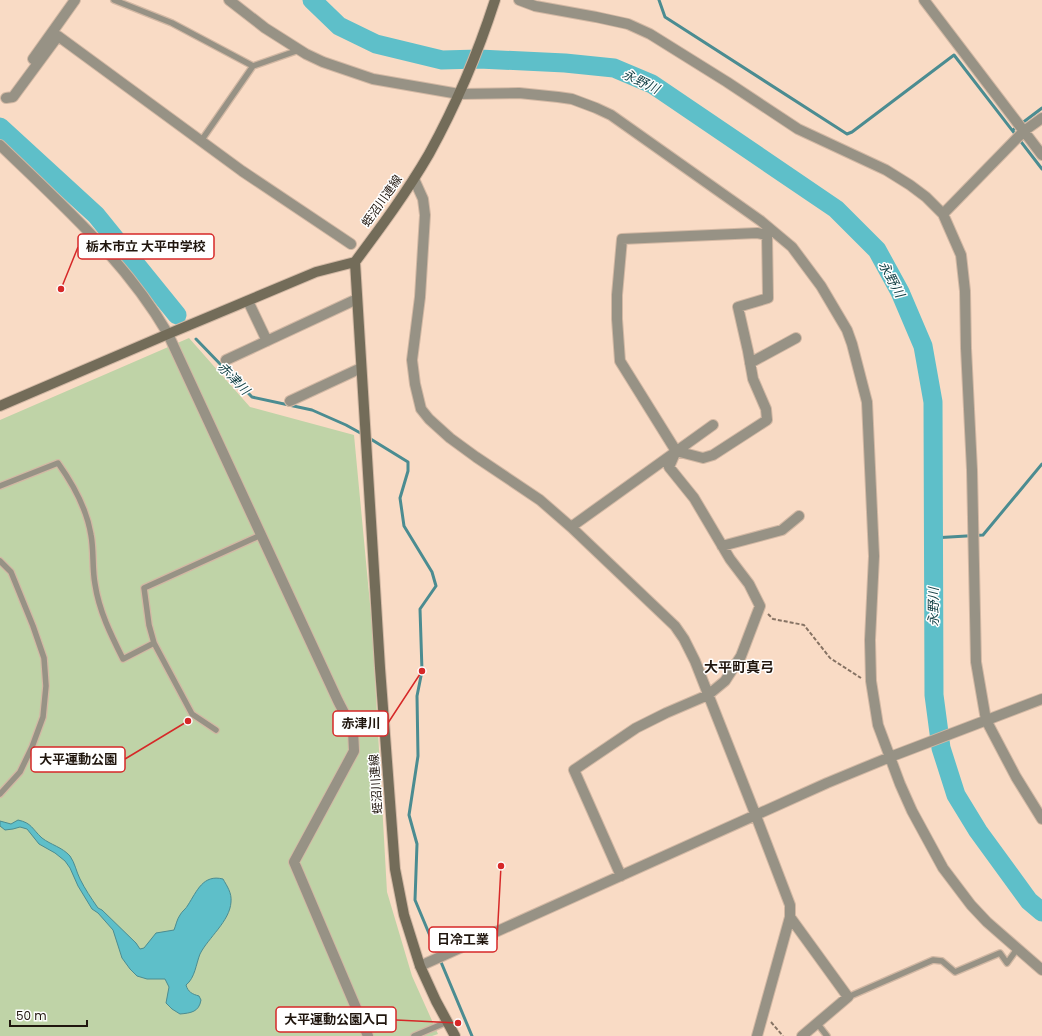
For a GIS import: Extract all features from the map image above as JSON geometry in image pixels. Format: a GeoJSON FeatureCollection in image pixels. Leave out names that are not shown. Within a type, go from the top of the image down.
{"type":"FeatureCollection","features":[{"type":"Feature","properties":{"kind":"main road","name":"蛭沼川連線"},"geometry":{"type":"LineString","coordinates":[[354,262],[414,179],[441,132],[483,35],[495,0]]}},
{"type":"Feature","properties":{"kind":"main road"},"geometry":{"type":"LineString","coordinates":[[0,406],[316,272],[354,262],[361,368]]}},
{"type":"Feature","properties":{"kind":"main road","name":"蛭沼川連線"},"geometry":{"type":"LineString","coordinates":[[361,368],[380,668],[395,869],[404,915],[420,966],[426,981],[455,1036]]}},
{"type":"Feature","properties":{"kind":"street"},"geometry":{"type":"LineString","coordinates":[[3,103],[75,0]]}},
{"type":"Feature","properties":{"kind":"street"},"geometry":{"type":"LineString","coordinates":[[229,0],[265,28],[300,50],[323,62],[373,79],[460,91],[544,95],[572,99],[601,111],[611,116],[761,221],[792,247],[821,286],[849,337],[867,402],[874,556],[870,640],[871,684],[878,725],[912,811],[944,868],[971,905],[987,922],[1042,970]]}},
{"type":"Feature","properties":{"kind":"street"},"geometry":{"type":"LineString","coordinates":[[519,0],[535,6],[628,24],[650,34],[798,129],[886,170],[926,197],[943,214],[961,256],[965,291],[966,348],[972,470],[976,662],[986,720],[1016,777],[1042,819]]}},
{"type":"Feature","properties":{"kind":"street"},"geometry":{"type":"LineString","coordinates":[[924,0],[1042,155]]}},
{"type":"Feature","properties":{"kind":"street"},"geometry":{"type":"LineString","coordinates":[[3,103],[13,97],[58,36],[242,171],[350,244]]}},
{"type":"Feature","properties":{"kind":"street"},"geometry":{"type":"LineString","coordinates":[[943,214],[1024,131],[1042,118]]}},
{"type":"Feature","properties":{"kind":"street"},"geometry":{"type":"LineString","coordinates":[[0,145],[67,208],[107,251],[154,311],[168,334],[334,694],[353,730],[354,751],[294,862],[368,1036]]}},
{"type":"Feature","properties":{"kind":"street"},"geometry":{"type":"LineString","coordinates":[[414,179],[423,199],[425,215],[420,297],[412,360],[415,384],[422,409],[429,419],[450,438],[540,500],[571,527],[675,626],[684,639],[708,695],[790,905],[790,917],[757,1036]]}},
{"type":"Feature","properties":{"kind":"street"},"geometry":{"type":"LineString","coordinates":[[757,233],[767,235],[768,298],[738,307],[750,363],[753,379],[766,409],[767,420],[713,455],[703,458],[676,451],[620,361],[617,301],[622,239],[757,233]]}},
{"type":"Feature","properties":{"kind":"street"},"geometry":{"type":"LineString","coordinates":[[226,360],[357,299]]}},
{"type":"Feature","properties":{"kind":"street"},"geometry":{"type":"LineString","coordinates":[[248,301],[267,341]]}},
{"type":"Feature","properties":{"kind":"street"},"geometry":{"type":"LineString","coordinates":[[750,363],[796,338]]}},
{"type":"Feature","properties":{"kind":"street"},"geometry":{"type":"LineString","coordinates":[[290,401],[361,368]]}},
{"type":"Feature","properties":{"kind":"street"},"geometry":{"type":"LineString","coordinates":[[571,527],[714,425]]}},
{"type":"Feature","properties":{"kind":"street"},"geometry":{"type":"LineString","coordinates":[[621,876],[574,770],[636,728],[708,695],[725,681],[741,656],[760,606],[749,584],[722,546],[694,498],[669,467],[676,451]]}},
{"type":"Feature","properties":{"kind":"street"},"geometry":{"type":"LineString","coordinates":[[722,546],[782,530],[799,516]]}},
{"type":"Feature","properties":{"kind":"street"},"geometry":{"type":"LineString","coordinates":[[420,966],[827,783],[1042,698]]}},
{"type":"Feature","properties":{"kind":"street"},"geometry":{"type":"LineString","coordinates":[[790,917],[848,997],[802,1036]]}},
{"type":"Feature","properties":{"kind":"lane"},"geometry":{"type":"LineString","coordinates":[[114,0],[172,23],[253,66]]}},
{"type":"Feature","properties":{"kind":"lane"},"geometry":{"type":"LineString","coordinates":[[201,141],[253,66],[300,50]]}},
{"type":"Feature","properties":{"kind":"lane"},"geometry":{"type":"LineString","coordinates":[[0,486],[58,463],[68,477],[85,514],[91,535],[94,584],[101,611],[111,636],[123,659],[154,643]]}},
{"type":"Feature","properties":{"kind":"lane"},"geometry":{"type":"LineString","coordinates":[[216,730],[192,714],[154,643],[149,625],[144,588],[261,535]]}},
{"type":"Feature","properties":{"kind":"lane"},"geometry":{"type":"LineString","coordinates":[[0,561],[11,572],[33,626],[44,658],[46,686],[43,717],[32,747],[20,772],[0,794]]}},
{"type":"Feature","properties":{"kind":"lane"},"geometry":{"type":"LineString","coordinates":[[848,997],[933,960],[942,961],[955,972],[1000,953],[1007,963],[1017,949]]}},
{"type":"Feature","properties":{"kind":"lane"},"geometry":{"type":"LineString","coordinates":[[414,1036],[447,1022]]}},
{"type":"Feature","properties":{"kind":"lane"},"geometry":{"type":"LineString","coordinates":[[817,1023],[827,1036]]}},
{"type":"Feature","properties":{"kind":"path"},"geometry":{"type":"LineString","coordinates":[[760,606],[773,619],[804,625],[830,658],[871,684]]}},
{"type":"Feature","properties":{"kind":"path"},"geometry":{"type":"LineString","coordinates":[[764,1013],[783,1036]]}},
{"type":"Feature","properties":{"kind":"green space"},"geometry":{"type":"Polygon","coordinates":[[[189,338],[250,407],[354,435],[372,625],[387,892],[412,976],[438,1034],[432,1036],[0,1036],[0,420],[189,338]]]}},
{"type":"Feature","properties":{"kind":"water"},"geometry":{"type":"Polygon","coordinates":[[[18,820],[29,825],[42,838],[64,850],[70,856],[82,883],[98,908],[102,910],[136,943],[140,949],[144,948],[156,933],[174,930],[178,918],[201,885],[210,879],[223,879],[231,896],[230,909],[223,923],[200,954],[193,975],[186,985],[189,991],[199,996],[201,1000],[200,1004],[194,1011],[180,1014],[166,1003],[169,987],[165,979],[147,979],[137,976],[130,969],[122,958],[113,930],[98,913],[92,909],[65,861],[55,853],[39,844],[27,829],[20,827],[5,830],[0,826],[0,821],[11,824],[18,820]]]}},
{"type":"Feature","properties":{"kind":"waterway","name":"永野川"},"geometry":{"type":"LineString","coordinates":[[312,0],[339,26],[376,44],[442,60],[479,59],[565,63],[614,68],[652,84],[836,209],[877,250],[900,292],[923,346],[933,402],[934,695],[941,748],[956,795],[978,831],[1029,901],[1042,912]]}},
{"type":"Feature","properties":{"kind":"waterway"},"geometry":{"type":"LineString","coordinates":[[659,0],[665,17],[847,134],[852,132],[954,55],[1042,169]]}},
{"type":"Feature","properties":{"kind":"waterway"},"geometry":{"type":"LineString","coordinates":[[1013,130],[1042,108]]}},
{"type":"Feature","properties":{"kind":"waterway","name":"赤津川"},"geometry":{"type":"LineString","coordinates":[[0,127],[96,215],[177,315]]}},
{"type":"Feature","properties":{"kind":"waterway","name":"赤津川"},"geometry":{"type":"LineString","coordinates":[[196,339],[252,397],[312,410],[346,425],[364,435]]}},
{"type":"Feature","properties":{"kind":"waterway","name":"赤津川"},"geometry":{"type":"LineString","coordinates":[[369,438],[408,462],[408,471],[400,498],[404,526],[432,572],[436,586],[420,609],[422,671],[417,696],[418,756],[409,815],[417,844],[415,900],[472,1036]]}},
{"type":"Feature","properties":{"kind":"waterway"},"geometry":{"type":"LineString","coordinates":[[933,538],[983,535],[1042,464]]}},
{"type":"Feature","properties":{"kind":"place","name":"栃木市立 大平中学校"},"geometry":{"type":"Point","coordinates":[61,289]}},
{"type":"Feature","properties":{"kind":"place","name":"赤津川"},"geometry":{"type":"Point","coordinates":[422,671]}},
{"type":"Feature","properties":{"kind":"place","name":"大平運動公園"},"geometry":{"type":"Point","coordinates":[188,721]}},
{"type":"Feature","properties":{"kind":"place","name":"日冷工業"},"geometry":{"type":"Point","coordinates":[501,866]}},
{"type":"Feature","properties":{"kind":"place","name":"大平運動公園入口"},"geometry":{"type":"Point","coordinates":[458,1023]}},
{"type":"Feature","properties":{"kind":"district","name":"大平町真弓"},"geometry":{"type":"Point","coordinates":[739,667]}}]}
